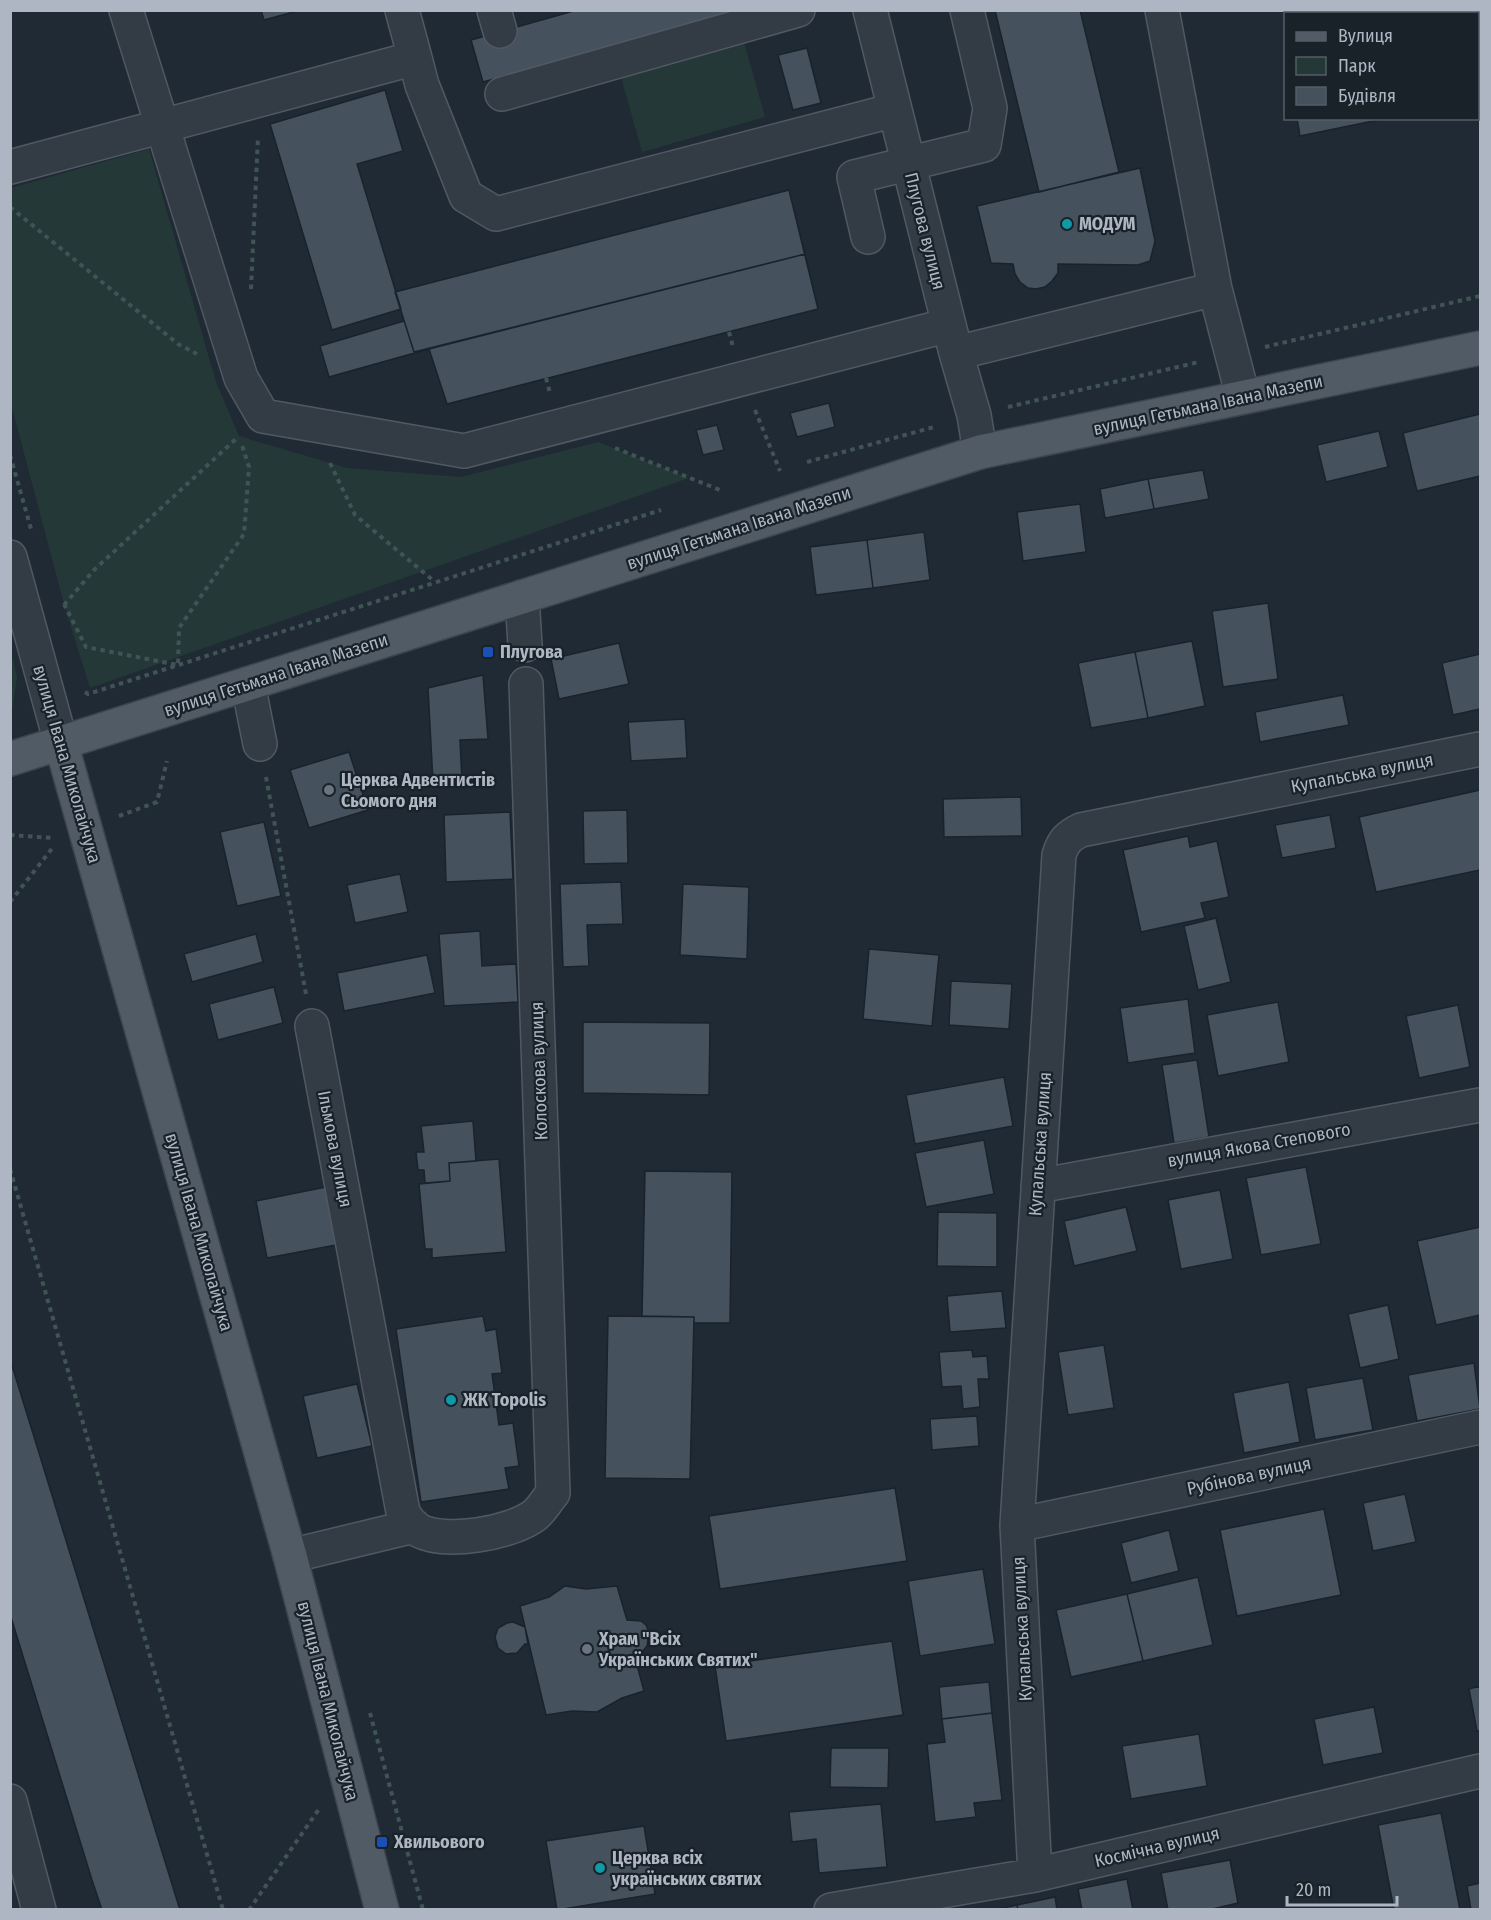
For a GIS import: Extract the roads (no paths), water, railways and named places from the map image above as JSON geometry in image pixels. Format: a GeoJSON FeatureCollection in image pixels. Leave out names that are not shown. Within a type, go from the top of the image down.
{"type":"FeatureCollection","features":[{"type":"Feature","properties":{"kind":"main road","name":"вулиця Гетьмана Івана Мазепи"},"geometry":{"type":"LineString","coordinates":[[10,759],[980,452],[1480,348]]}},
{"type":"Feature","properties":{"kind":"main road","name":"вулиця Івана Миколайчука"},"geometry":{"type":"LineString","coordinates":[[61,743],[291,1556],[382,1910]]}},
{"type":"Feature","properties":{"kind":"street"},"geometry":{"type":"LineString","coordinates":[[126,10],[240,378],[263,416],[465,451],[742,379],[1215,289]]}},
{"type":"Feature","properties":{"kind":"street"},"geometry":{"type":"LineString","coordinates":[[402,10],[422,85],[466,196],[496,214],[895,110]]}},
{"type":"Feature","properties":{"kind":"street"},"geometry":{"type":"LineString","coordinates":[[502,94],[798,10]]}},
{"type":"Feature","properties":{"kind":"street","name":"Плугова вулиця"},"geometry":{"type":"LineString","coordinates":[[870,10],[952,339],[974,415],[980,452]]}},
{"type":"Feature","properties":{"kind":"street"},"geometry":{"type":"LineString","coordinates":[[868,237],[854,177],[984,145],[990,108],[967,10]]}},
{"type":"Feature","properties":{"kind":"street"},"geometry":{"type":"LineString","coordinates":[[1162,10],[1215,289],[1243,398]]}},
{"type":"Feature","properties":{"kind":"street"},"geometry":{"type":"LineString","coordinates":[[10,166],[415,58]]}},
{"type":"Feature","properties":{"kind":"street","name":"вулиця Івана Миколайчука"},"geometry":{"type":"LineString","coordinates":[[10,556],[61,743]]}},
{"type":"Feature","properties":{"kind":"street"},"geometry":{"type":"LineString","coordinates":[[522,597],[525,645]]}},
{"type":"Feature","properties":{"kind":"street"},"geometry":{"type":"LineString","coordinates":[[248,684],[260,744]]}},
{"type":"Feature","properties":{"kind":"street","name":"Колоскова вулиця"},"geometry":{"type":"LineString","coordinates":[[409,1519],[420,1531],[443,1536],[476,1537],[510,1527],[535,1515],[553,1493],[526,684]]}},
{"type":"Feature","properties":{"kind":"street","name":"Купальська вулиця"},"geometry":{"type":"LineString","coordinates":[[1035,1875],[1017,1525],[1059,855],[1062,844],[1070,835],[1081,830],[1480,749]]}},
{"type":"Feature","properties":{"kind":"street","name":"Ільмова вулиця"},"geometry":{"type":"LineString","coordinates":[[312,1026],[409,1519]]}},
{"type":"Feature","properties":{"kind":"street","name":"вулиця Якова Степового"},"geometry":{"type":"LineString","coordinates":[[1038,1186],[1480,1105]]}},
{"type":"Feature","properties":{"kind":"street","name":"Рубінова вулиця"},"geometry":{"type":"LineString","coordinates":[[1017,1525],[1480,1428]]}},
{"type":"Feature","properties":{"kind":"street"},"geometry":{"type":"LineString","coordinates":[[291,1556],[409,1519]]}},
{"type":"Feature","properties":{"kind":"street","name":"Космічна вулиця"},"geometry":{"type":"LineString","coordinates":[[831,1910],[1035,1875],[1480,1771]]}},
{"type":"Feature","properties":{"kind":"street"},"geometry":{"type":"LineString","coordinates":[[10,1801],[39,1910]]}},
{"type":"Feature","properties":{"kind":"place","name":"МОДУМ"},"geometry":{"type":"Point","coordinates":[1067,224]}},
{"type":"Feature","properties":{"kind":"place","name":"Плугова"},"geometry":{"type":"Point","coordinates":[488,652]}},
{"type":"Feature","properties":{"kind":"place","name":"Церква Адвентистів Сьомого дня"},"geometry":{"type":"Point","coordinates":[329,790]}},
{"type":"Feature","properties":{"kind":"place","name":"ЖК Topolis"},"geometry":{"type":"Point","coordinates":[451,1400]}},
{"type":"Feature","properties":{"kind":"place","name":"Храм \"Всіх Українських Святих\""},"geometry":{"type":"Point","coordinates":[587,1649]}},
{"type":"Feature","properties":{"kind":"place","name":"Хвильового"},"geometry":{"type":"Point","coordinates":[382,1842]}},
{"type":"Feature","properties":{"kind":"place","name":"Церква всіх українських святих"},"geometry":{"type":"Point","coordinates":[600,1868]}}]}
